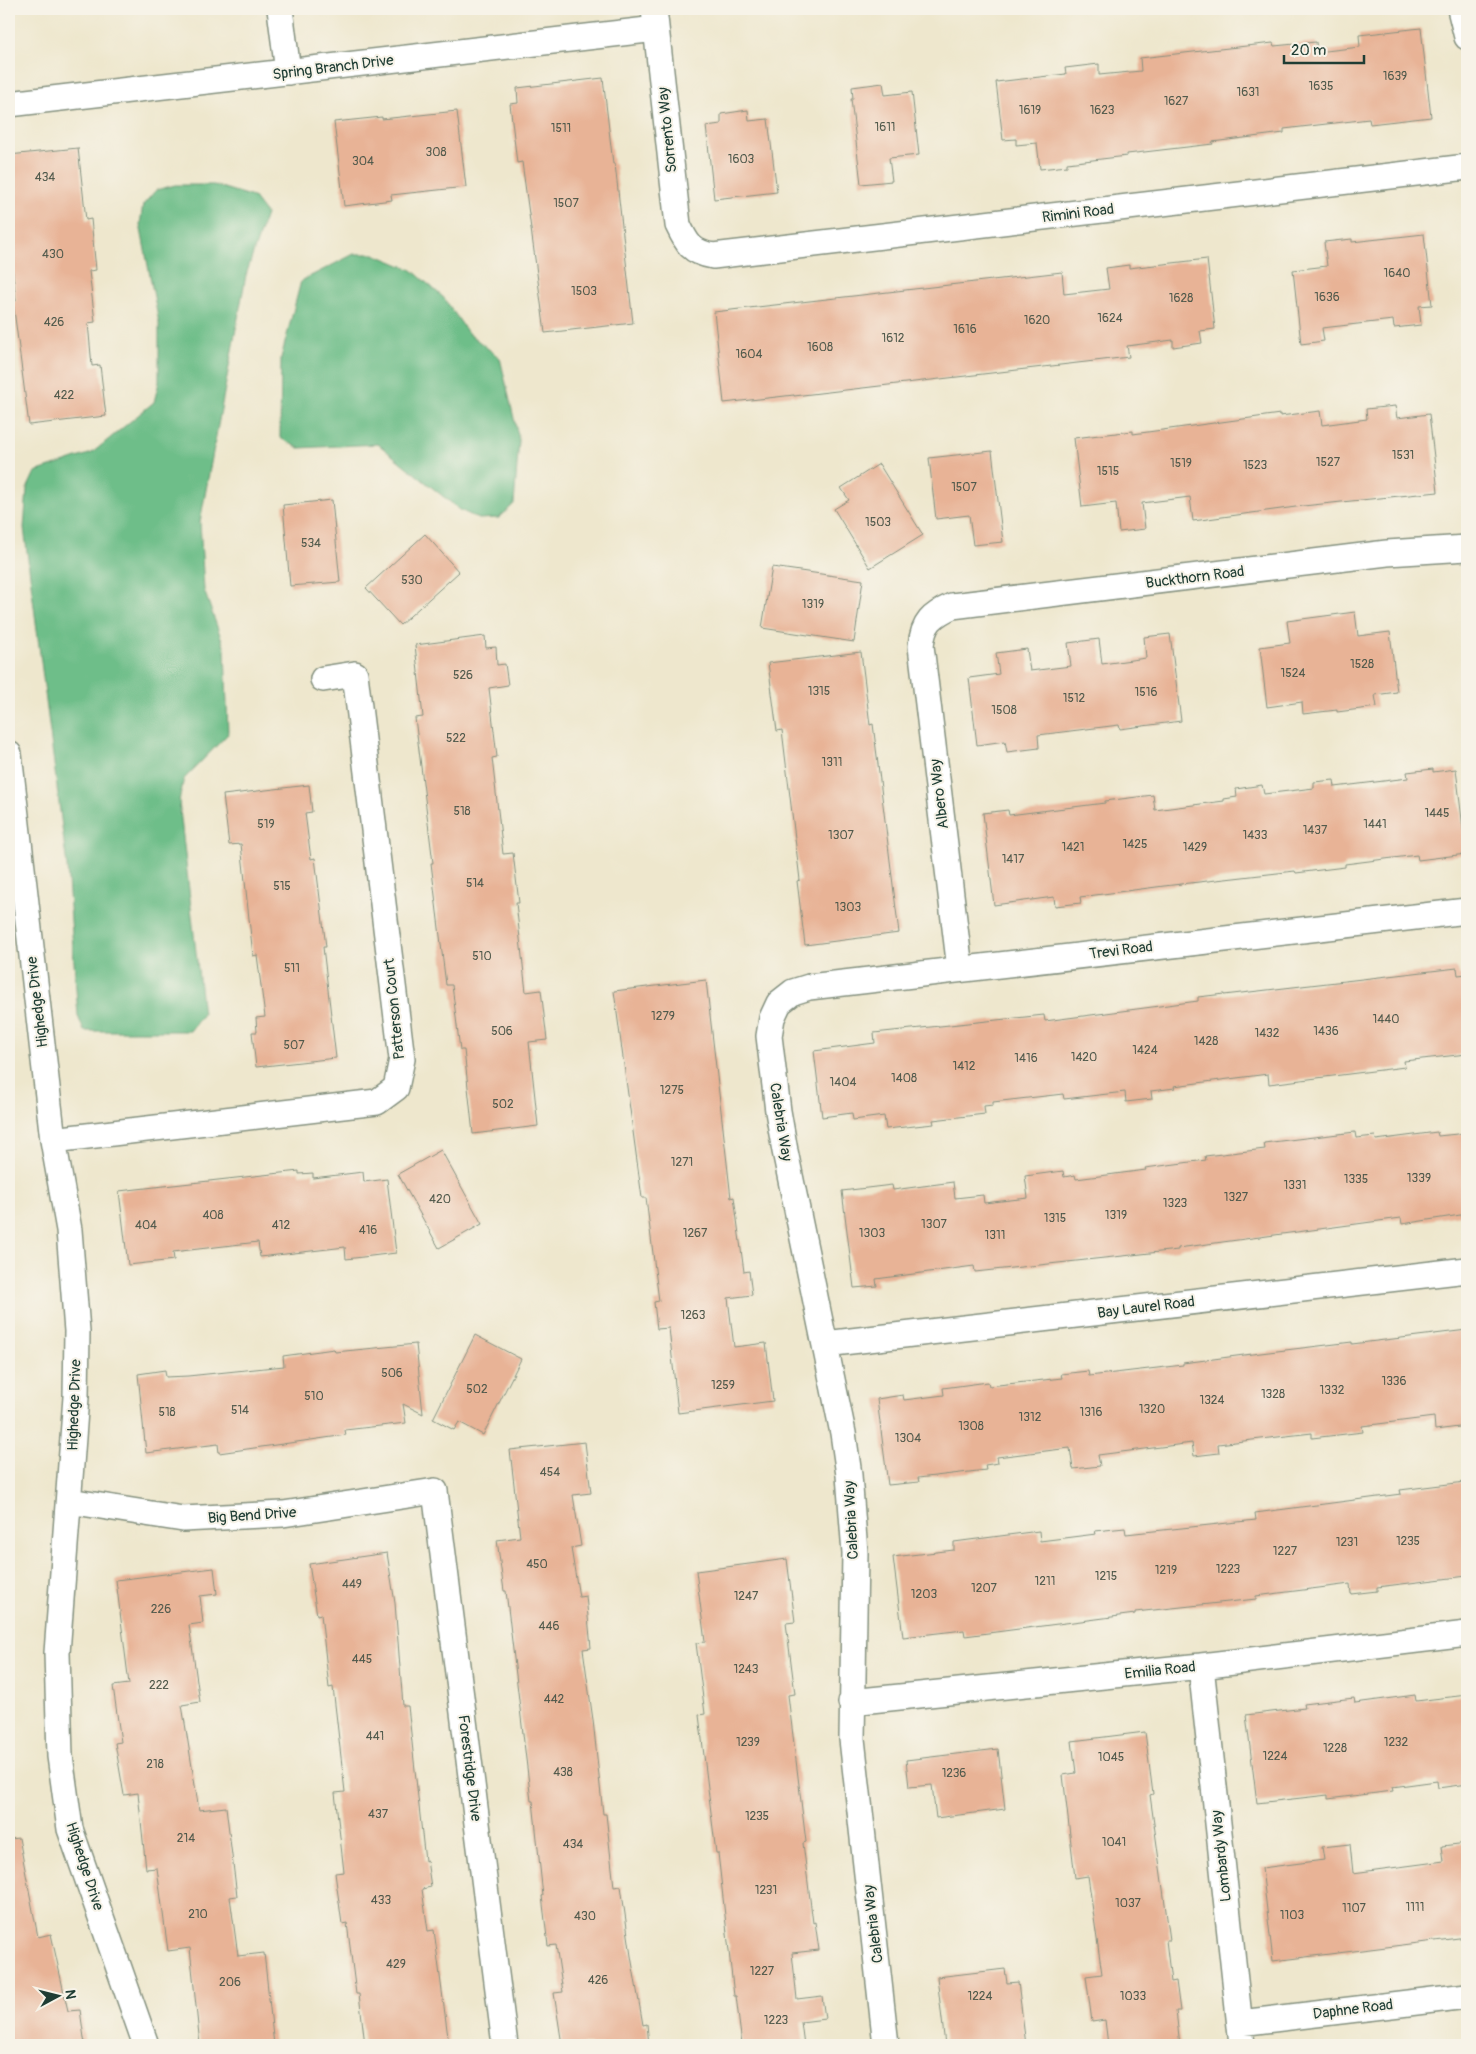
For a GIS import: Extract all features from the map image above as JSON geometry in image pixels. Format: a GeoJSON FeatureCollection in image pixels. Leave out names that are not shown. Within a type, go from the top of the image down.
{"type":"FeatureCollection","features":[{"type":"Feature","properties":{"kind":"street"},"geometry":{"type":"LineString","coordinates":[[280,9],[288,72]]}},
{"type":"Feature","properties":{"kind":"street"},"geometry":{"type":"LineString","coordinates":[[1460,9],[1467,37]]}},
{"type":"Feature","properties":{"kind":"street","name":"Spring Branch Drive"},"geometry":{"type":"LineString","coordinates":[[9,104],[288,72],[655,19]]}},
{"type":"Feature","properties":{"kind":"street","name":"Sorrento Way"},"geometry":{"type":"LineString","coordinates":[[655,19],[678,224],[690,247]]}},
{"type":"Feature","properties":{"kind":"street","name":"Rimini Road"},"geometry":{"type":"LineString","coordinates":[[690,247],[700,253],[713,256],[1467,167]]}},
{"type":"Feature","properties":{"kind":"street","name":"Buckthorn Road"},"geometry":{"type":"LineString","coordinates":[[928,621],[938,612],[952,606],[1387,553],[1467,548]]}},
{"type":"Feature","properties":{"kind":"street","name":"Albero Way"},"geometry":{"type":"LineString","coordinates":[[928,621],[922,634],[921,646],[960,969]]}},
{"type":"Feature","properties":{"kind":"street","name":"Patterson Court"},"geometry":{"type":"LineString","coordinates":[[54,1140],[377,1102],[396,1088],[402,1059],[355,674],[323,679]]}},
{"type":"Feature","properties":{"kind":"street","name":"Highedge Drive"},"geometry":{"type":"LineString","coordinates":[[9,754],[16,880],[68,1230],[76,1332],[76,1397],[57,1653],[60,1756],[70,1830],[146,2045]]}},
{"type":"Feature","properties":{"kind":"street","name":"Trevi Road"},"geometry":{"type":"LineString","coordinates":[[779,1003],[793,992],[809,987],[1467,911]]}},
{"type":"Feature","properties":{"kind":"street","name":"Calebria Way"},"geometry":{"type":"LineString","coordinates":[[779,1003],[772,1018],[769,1036],[778,1112],[843,1433],[853,1512],[855,1553],[851,1702],[852,1739],[886,2045]]}},
{"type":"Feature","properties":{"kind":"street","name":"Bay Laurel Road"},"geometry":{"type":"LineString","coordinates":[[825,1344],[1467,1270]]}},
{"type":"Feature","properties":{"kind":"street","name":"Big Bend Drive"},"geometry":{"type":"LineString","coordinates":[[69,1501],[183,1519],[283,1514],[435,1491]]}},
{"type":"Feature","properties":{"kind":"street","name":"Forestridge Drive"},"geometry":{"type":"LineString","coordinates":[[435,1491],[505,2045]]}},
{"type":"Feature","properties":{"kind":"street","name":"Emilia Road"},"geometry":{"type":"LineString","coordinates":[[851,1702],[1201,1666],[1467,1634]]}},
{"type":"Feature","properties":{"kind":"street","name":"Lombardy Way"},"geometry":{"type":"LineString","coordinates":[[1201,1666],[1241,2034]]}},
{"type":"Feature","properties":{"kind":"street","name":"Daphne Road"},"geometry":{"type":"LineString","coordinates":[[1241,2034],[1467,1996]]}},
{"type":"Feature","properties":{"kind":"green space"},"geometry":{"type":"Polygon","coordinates":[[[175,185],[214,185],[253,197],[266,214],[246,275],[200,522],[204,590],[225,649],[228,734],[184,779],[179,801],[203,1014],[190,1031],[84,1031],[78,1016],[67,866],[24,528],[27,489],[35,472],[92,453],[154,402],[159,382],[159,323],[140,224],[143,205],[156,190],[175,185]]]}},
{"type":"Feature","properties":{"kind":"green space"},"geometry":{"type":"Polygon","coordinates":[[[354,254],[374,254],[412,270],[444,298],[468,333],[500,358],[519,440],[514,504],[499,518],[479,519],[460,510],[378,444],[299,448],[280,438],[281,358],[301,281],[354,254]]]}},
{"type":"Feature","properties":{"kind":"building"},"geometry":{"type":"Polygon","coordinates":[[[1421,28],[1431,117],[1370,124],[1369,119],[1284,129],[1284,133],[1127,154],[1127,156],[1067,163],[1067,166],[1040,169],[1037,143],[1016,145],[1016,139],[1003,140],[996,82],[1066,74],[1065,68],[1099,64],[1099,75],[1141,71],[1140,58],[1273,43],[1274,46],[1316,42],[1317,52],[1360,47],[1359,35],[1421,28]]]}},
{"type":"Feature","properties":{"kind":"building"},"geometry":{"type":"Polygon","coordinates":[[[603,78],[633,323],[545,333],[522,162],[517,163],[510,104],[518,103],[517,88],[603,78]]]}},
{"type":"Feature","properties":{"kind":"building"},"geometry":{"type":"Polygon","coordinates":[[[883,83],[885,95],[912,92],[919,155],[889,158],[892,181],[861,184],[851,99],[853,99],[852,87],[883,83]]]}},
{"type":"Feature","properties":{"kind":"building"},"geometry":{"type":"Polygon","coordinates":[[[748,110],[749,121],[768,119],[777,192],[714,199],[706,126],[721,124],[721,114],[748,110]]]}},
{"type":"Feature","properties":{"kind":"building"},"geometry":{"type":"Polygon","coordinates":[[[457,111],[466,187],[391,195],[392,200],[344,206],[334,122],[457,111]]]}},
{"type":"Feature","properties":{"kind":"building"},"geometry":{"type":"Polygon","coordinates":[[[78,148],[86,220],[91,219],[96,270],[89,271],[95,322],[88,323],[92,366],[100,365],[106,416],[29,425],[13,302],[16,301],[9,239],[9,155],[78,148]]]}},
{"type":"Feature","properties":{"kind":"building"},"geometry":{"type":"Polygon","coordinates":[[[1424,234],[1432,305],[1419,306],[1421,325],[1394,328],[1393,320],[1322,328],[1324,341],[1301,344],[1293,270],[1327,266],[1324,242],[1352,239],[1352,242],[1424,234]]]}},
{"type":"Feature","properties":{"kind":"building"},"geometry":{"type":"Polygon","coordinates":[[[1207,259],[1215,329],[1200,331],[1202,343],[1173,347],[1173,340],[1127,346],[1129,357],[724,403],[714,312],[1062,272],[1064,294],[1109,289],[1106,268],[1129,265],[1129,268],[1207,259]]]}},
{"type":"Feature","properties":{"kind":"building"},"geometry":{"type":"Polygon","coordinates":[[[1395,406],[1397,418],[1429,414],[1438,492],[1303,506],[1193,521],[1190,497],[1142,503],[1145,529],[1119,532],[1116,503],[1082,507],[1074,438],[1133,431],[1133,434],[1280,414],[1280,416],[1320,411],[1322,425],[1367,419],[1366,409],[1395,406]]]}},
{"type":"Feature","properties":{"kind":"building"},"geometry":{"type":"Polygon","coordinates":[[[992,451],[1003,542],[973,545],[969,515],[936,519],[929,458],[992,451]]]}},
{"type":"Feature","properties":{"kind":"building"},"geometry":{"type":"Polygon","coordinates":[[[879,464],[923,535],[870,568],[834,509],[849,500],[841,488],[879,464]]]}},
{"type":"Feature","properties":{"kind":"building"},"geometry":{"type":"Polygon","coordinates":[[[332,500],[340,582],[290,586],[283,505],[332,500]]]}},
{"type":"Feature","properties":{"kind":"building"},"geometry":{"type":"Polygon","coordinates":[[[425,534],[459,572],[400,625],[366,588],[425,534]]]}},
{"type":"Feature","properties":{"kind":"building"},"geometry":{"type":"Polygon","coordinates":[[[772,567],[863,580],[854,642],[762,628],[772,567]]]}},
{"type":"Feature","properties":{"kind":"building"},"geometry":{"type":"Polygon","coordinates":[[[1355,612],[1358,636],[1390,632],[1397,692],[1375,695],[1377,707],[1337,712],[1337,710],[1303,714],[1302,702],[1267,707],[1260,647],[1290,643],[1287,621],[1355,612]]]}},
{"type":"Feature","properties":{"kind":"building"},"geometry":{"type":"Polygon","coordinates":[[[1170,634],[1181,721],[1120,729],[1119,725],[1038,735],[1039,748],[1007,752],[1005,741],[977,745],[969,678],[999,674],[996,653],[1027,649],[1030,671],[1071,666],[1068,643],[1099,639],[1102,664],[1146,658],[1144,637],[1170,634]]]}},
{"type":"Feature","properties":{"kind":"building"},"geometry":{"type":"Polygon","coordinates":[[[485,636],[486,648],[496,647],[497,665],[505,664],[508,685],[489,688],[497,757],[492,758],[503,854],[513,853],[519,903],[516,903],[526,992],[541,990],[547,1040],[529,1042],[538,1126],[473,1134],[464,1050],[460,1050],[452,985],[446,985],[431,863],[433,863],[415,718],[423,717],[415,645],[485,636]]]}},
{"type":"Feature","properties":{"kind":"building"},"geometry":{"type":"Polygon","coordinates":[[[861,652],[870,725],[873,724],[899,933],[805,945],[797,881],[800,880],[782,730],[777,731],[768,663],[861,652]]]}},
{"type":"Feature","properties":{"kind":"building"},"geometry":{"type":"Polygon","coordinates":[[[1433,769],[1433,772],[1456,769],[1466,854],[1418,860],[1417,855],[1345,864],[1345,867],[1164,886],[1080,897],[1081,903],[1055,906],[1054,897],[994,905],[983,813],[1008,810],[1009,815],[1153,795],[1155,810],[1224,801],[1224,799],[1237,797],[1236,789],[1262,785],[1264,794],[1314,788],[1314,782],[1334,780],[1335,787],[1408,778],[1407,772],[1433,769]]]}},
{"type":"Feature","properties":{"kind":"building"},"geometry":{"type":"Polygon","coordinates":[[[309,785],[312,812],[305,813],[311,859],[315,858],[326,947],[323,947],[336,1058],[256,1067],[252,1032],[257,1032],[256,1018],[265,1017],[257,955],[253,956],[241,844],[229,845],[223,795],[309,785]]]}},
{"type":"Feature","properties":{"kind":"building"},"geometry":{"type":"Polygon","coordinates":[[[1457,968],[1458,975],[1467,974],[1467,1054],[1404,1061],[1405,1067],[1269,1084],[1268,1074],[1174,1086],[1175,1088],[1151,1091],[1152,1099],[1126,1102],[1125,1092],[1064,1099],[1063,1094],[993,1102],[993,1105],[984,1106],[985,1114],[933,1120],[934,1124],[886,1129],[884,1116],[853,1120],[852,1113],[822,1117],[814,1051],[875,1043],[874,1033],[1044,1015],[1045,1021],[1198,1001],[1198,997],[1457,968]]]}},
{"type":"Feature","properties":{"kind":"building"},"geometry":{"type":"Polygon","coordinates":[[[706,980],[731,1198],[734,1197],[744,1272],[749,1271],[752,1295],[728,1298],[734,1347],[766,1343],[773,1401],[678,1413],[669,1328],[657,1329],[654,1302],[659,1301],[646,1198],[642,1198],[614,991],[706,980]]]}},
{"type":"Feature","properties":{"kind":"building"},"geometry":{"type":"Polygon","coordinates":[[[1355,1132],[1356,1138],[1375,1136],[1376,1140],[1437,1132],[1438,1136],[1467,1133],[1467,1214],[1402,1224],[1401,1218],[1178,1248],[1178,1250],[975,1272],[974,1266],[876,1279],[877,1286],[854,1288],[842,1191],[892,1185],[893,1190],[953,1182],[955,1198],[983,1195],[984,1203],[1028,1198],[1025,1176],[1063,1171],[1064,1177],[1075,1175],[1076,1179],[1146,1170],[1145,1168],[1206,1160],[1205,1156],[1265,1149],[1264,1143],[1355,1132]]]}},
{"type":"Feature","properties":{"kind":"building"},"geometry":{"type":"Polygon","coordinates":[[[441,1150],[482,1224],[439,1248],[398,1174],[441,1150]]]}},
{"type":"Feature","properties":{"kind":"building"},"geometry":{"type":"Polygon","coordinates":[[[299,1171],[299,1174],[313,1173],[313,1178],[363,1172],[364,1182],[387,1179],[396,1253],[346,1259],[345,1247],[260,1257],[258,1242],[173,1252],[174,1260],[128,1265],[119,1191],[299,1171]]]}},
{"type":"Feature","properties":{"kind":"building"},"geometry":{"type":"Polygon","coordinates":[[[1467,1330],[1467,1426],[1435,1430],[1434,1417],[1362,1426],[1363,1432],[1312,1438],[1312,1433],[1218,1444],[1219,1453],[1194,1456],[1192,1443],[1098,1455],[1100,1466],[1073,1469],[1070,1448],[997,1457],[998,1463],[985,1465],[986,1470],[918,1478],[919,1482],[888,1485],[877,1399],[903,1395],[904,1400],[944,1395],[943,1388],[988,1382],[989,1386],[1062,1378],[1061,1374],[1088,1371],[1089,1376],[1183,1365],[1183,1363],[1244,1355],[1467,1330]]]}},
{"type":"Feature","properties":{"kind":"building"},"geometry":{"type":"Polygon","coordinates":[[[475,1335],[521,1359],[483,1435],[459,1422],[454,1430],[433,1419],[475,1335]]]}},
{"type":"Feature","properties":{"kind":"building"},"geometry":{"type":"Polygon","coordinates":[[[416,1344],[423,1414],[403,1404],[406,1423],[345,1430],[346,1435],[219,1453],[218,1444],[146,1453],[138,1374],[165,1370],[166,1377],[188,1376],[284,1366],[283,1356],[334,1349],[335,1352],[416,1344]]]}},
{"type":"Feature","properties":{"kind":"building"},"geometry":{"type":"Polygon","coordinates":[[[585,1442],[591,1493],[573,1495],[581,1546],[571,1548],[579,1597],[586,1596],[591,1648],[583,1649],[614,1887],[621,1886],[643,2025],[647,2024],[649,2045],[562,2045],[554,1993],[563,1992],[556,1945],[548,1946],[533,1801],[531,1801],[506,1591],[504,1591],[497,1540],[520,1537],[510,1450],[585,1442]]]}},
{"type":"Feature","properties":{"kind":"building"},"geometry":{"type":"Polygon","coordinates":[[[1465,1482],[1467,1488],[1467,1576],[1377,1587],[1377,1591],[1351,1594],[1350,1584],[1256,1596],[1256,1599],[1135,1612],[1135,1614],[965,1636],[964,1630],[903,1637],[893,1557],[954,1550],[954,1542],[1039,1531],[1040,1541],[1096,1534],[1095,1531],[1125,1528],[1126,1534],[1256,1520],[1255,1513],[1401,1494],[1400,1490],[1465,1482]]]}},
{"type":"Feature","properties":{"kind":"building"},"geometry":{"type":"Polygon","coordinates":[[[387,1553],[395,1603],[403,1706],[408,1706],[425,1861],[427,1860],[431,1887],[422,1889],[428,1931],[434,1930],[449,2045],[365,2045],[359,1994],[356,1994],[347,1923],[342,1924],[335,1873],[344,1872],[335,1793],[345,1792],[333,1687],[329,1688],[321,1614],[317,1615],[309,1564],[387,1553]]]}},
{"type":"Feature","properties":{"kind":"building"},"geometry":{"type":"Polygon","coordinates":[[[787,1559],[795,1622],[786,1623],[795,1694],[788,1695],[806,1842],[803,1843],[813,1923],[815,1922],[819,1950],[792,1953],[797,1999],[822,1996],[825,2019],[801,2022],[804,2045],[742,2045],[736,1996],[734,1996],[718,1853],[716,1853],[699,1715],[705,1714],[696,1643],[705,1642],[696,1571],[787,1559]]]}},
{"type":"Feature","properties":{"kind":"building"},"geometry":{"type":"Polygon","coordinates":[[[214,1568],[217,1594],[200,1596],[203,1623],[189,1625],[200,1702],[182,1705],[199,1810],[226,1807],[237,1896],[230,1897],[238,1956],[264,1953],[274,2045],[200,2045],[190,1948],[168,1951],[157,1868],[146,1869],[138,1793],[124,1795],[115,1743],[121,1742],[113,1686],[129,1684],[116,1580],[214,1568]]]}},
{"type":"Feature","properties":{"kind":"building"},"geometry":{"type":"Polygon","coordinates":[[[1415,1695],[1416,1701],[1467,1695],[1467,1784],[1438,1788],[1437,1781],[1392,1787],[1393,1791],[1328,1799],[1328,1795],[1257,1803],[1246,1715],[1305,1708],[1304,1704],[1354,1698],[1355,1703],[1415,1695]]]}},
{"type":"Feature","properties":{"kind":"building"},"geometry":{"type":"Polygon","coordinates":[[[1145,1732],[1153,1794],[1150,1795],[1170,1940],[1166,1940],[1171,1982],[1176,1981],[1180,2011],[1176,2011],[1180,2045],[1108,2045],[1105,2020],[1092,2022],[1086,1976],[1102,1974],[1088,1876],[1075,1878],[1063,1775],[1076,1773],[1072,1741],[1145,1732]]]}},
{"type":"Feature","properties":{"kind":"building"},"geometry":{"type":"Polygon","coordinates":[[[998,1749],[1005,1809],[936,1818],[932,1785],[909,1787],[906,1760],[998,1749]]]}},
{"type":"Feature","properties":{"kind":"building"},"geometry":{"type":"Polygon","coordinates":[[[19,1838],[38,1937],[51,1934],[68,2011],[80,2010],[85,2045],[9,2045],[9,1839],[19,1838]]]}},
{"type":"Feature","properties":{"kind":"building"},"geometry":{"type":"Polygon","coordinates":[[[1467,1843],[1467,1937],[1273,1961],[1262,1868],[1324,1860],[1322,1847],[1350,1844],[1353,1873],[1444,1861],[1442,1846],[1467,1843]]]}},
{"type":"Feature","properties":{"kind":"building"},"geometry":{"type":"Polygon","coordinates":[[[1005,1969],[1007,1983],[1018,1982],[1026,2045],[945,2045],[937,1977],[1005,1969]]]}}]}
